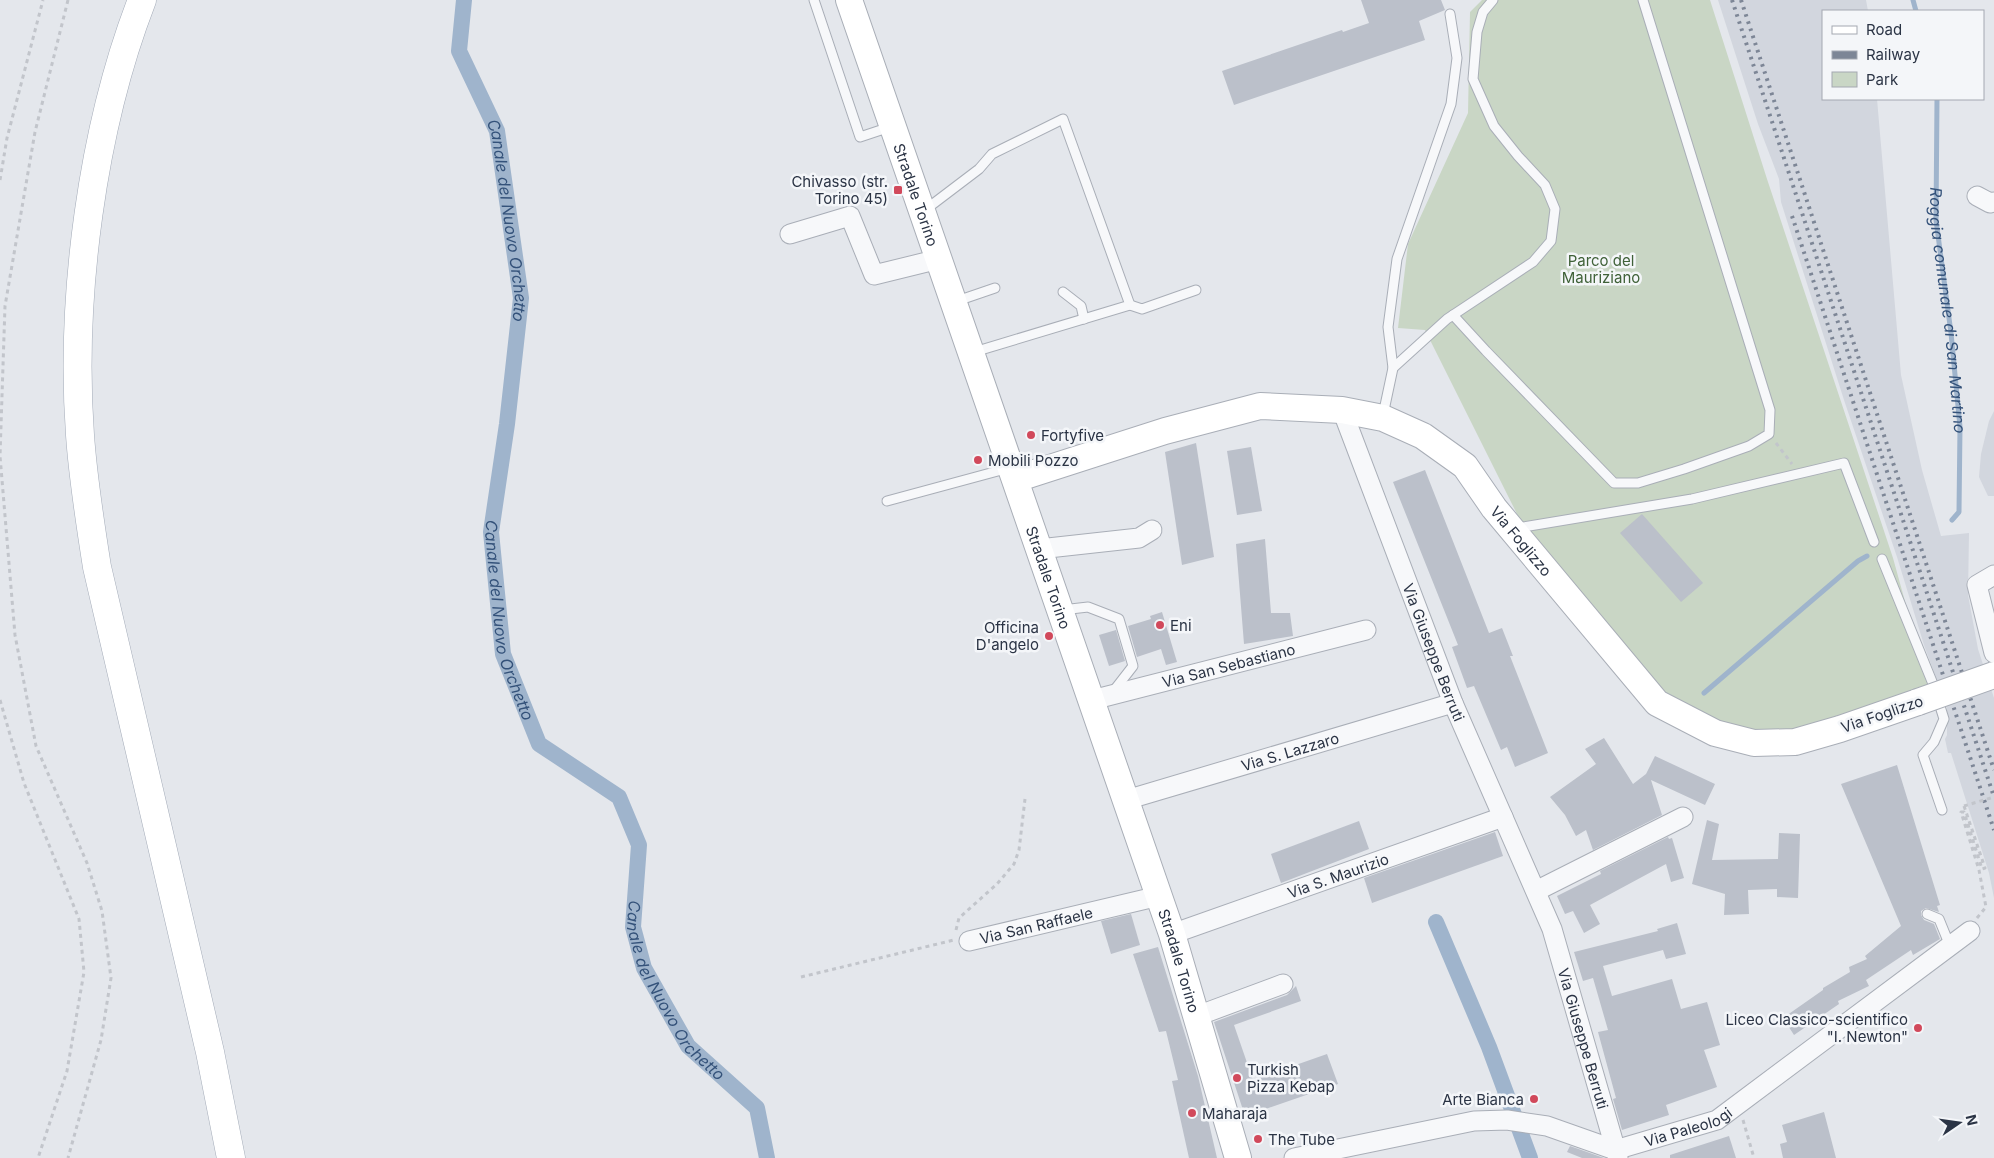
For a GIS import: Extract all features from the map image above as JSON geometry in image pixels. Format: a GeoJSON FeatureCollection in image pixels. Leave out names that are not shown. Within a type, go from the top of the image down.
{"type":"FeatureCollection","features":[{"type":"Feature","properties":{"kind":"main road"},"geometry":{"type":"LineString","coordinates":[[142,0],[108,105],[92,195],[82,272],[78,353],[80,434],[86,500],[96,566],[210,1052],[227,1151]]}},
{"type":"Feature","properties":{"kind":"main road","name":"Stradale Torino"},"geometry":{"type":"LineString","coordinates":[[849,0],[1061,610],[1101,698],[1126,800],[1172,934],[1238,1158]]}},
{"type":"Feature","properties":{"kind":"main road","name":"Via Foglizzo"},"geometry":{"type":"LineString","coordinates":[[1014,473],[1260,406],[1342,410],[1383,418],[1423,436],[1465,466],[1494,508],[1657,702],[1714,733],[1754,743],[1795,742],[1840,730],[1994,675]]}},
{"type":"Feature","properties":{"kind":"street"},"geometry":{"type":"LineString","coordinates":[[790,234],[850,216],[874,275],[939,259]]}},
{"type":"Feature","properties":{"kind":"street","name":"Via Giuseppe Berruti"},"geometry":{"type":"LineString","coordinates":[[1342,410],[1453,703],[1552,929],[1616,1154]]}},
{"type":"Feature","properties":{"kind":"street"},"geometry":{"type":"LineString","coordinates":[[1040,549],[1139,538],[1152,530]]}},
{"type":"Feature","properties":{"kind":"street"},"geometry":{"type":"LineString","coordinates":[[1994,575],[1977,585],[1994,653]]}},
{"type":"Feature","properties":{"kind":"street","name":"Via San Sebastiano"},"geometry":{"type":"LineString","coordinates":[[1101,698],[1366,630]]}},
{"type":"Feature","properties":{"kind":"street","name":"Via S. Lazzaro"},"geometry":{"type":"LineString","coordinates":[[1126,800],[1453,703]]}},
{"type":"Feature","properties":{"kind":"street","name":"Via S. Maurizio"},"geometry":{"type":"LineString","coordinates":[[1172,934],[1503,817]]}},
{"type":"Feature","properties":{"kind":"street"},"geometry":{"type":"LineString","coordinates":[[1536,891],[1683,817]]}},
{"type":"Feature","properties":{"kind":"street","name":"Via San Raffaele"},"geometry":{"type":"LineString","coordinates":[[963,940],[1159,896]]}},
{"type":"Feature","properties":{"kind":"street","name":"Via Paleologi"},"geometry":{"type":"LineString","coordinates":[[1616,1154],[1717,1120],[1970,931]]}},
{"type":"Feature","properties":{"kind":"street"},"geometry":{"type":"LineString","coordinates":[[1197,1016],[1284,984]]}},
{"type":"Feature","properties":{"kind":"street"},"geometry":{"type":"LineString","coordinates":[[1294,1158],[1474,1121],[1507,1120],[1546,1126],[1616,1154]]}},
{"type":"Feature","properties":{"kind":"lane"},"geometry":{"type":"LineString","coordinates":[[814,0],[860,137],[893,126]]}},
{"type":"Feature","properties":{"kind":"lane"},"geometry":{"type":"LineString","coordinates":[[1393,368],[1453,315],[1533,262],[1551,241],[1555,209],[1545,185],[1494,126],[1473,79],[1477,32],[1483,12],[1493,0]]}},
{"type":"Feature","properties":{"kind":"lane"},"geometry":{"type":"LineString","coordinates":[[1453,315],[1614,483],[1638,483],[1675,472],[1750,446],[1769,434],[1770,410],[1644,0]]}},
{"type":"Feature","properties":{"kind":"lane"},"geometry":{"type":"LineString","coordinates":[[1383,418],[1393,368],[1388,327],[1397,259],[1451,104],[1457,58],[1450,14]]}},
{"type":"Feature","properties":{"kind":"lane"},"geometry":{"type":"LineString","coordinates":[[923,211],[980,169],[992,154],[1063,119],[1130,305]]}},
{"type":"Feature","properties":{"kind":"lane"},"geometry":{"type":"LineString","coordinates":[[954,302],[995,288]]}},
{"type":"Feature","properties":{"kind":"lane"},"geometry":{"type":"LineString","coordinates":[[972,353],[1130,305],[1142,310],[1196,290]]}},
{"type":"Feature","properties":{"kind":"lane"},"geometry":{"type":"LineString","coordinates":[[1063,292],[1081,306],[1084,319]]}},
{"type":"Feature","properties":{"kind":"lane"},"geometry":{"type":"LineString","coordinates":[[1512,529],[1692,499],[1844,463],[1874,542]]}},
{"type":"Feature","properties":{"kind":"lane"},"geometry":{"type":"LineString","coordinates":[[887,501],[1014,473]]}},
{"type":"Feature","properties":{"kind":"lane"},"geometry":{"type":"LineString","coordinates":[[1882,559],[1933,684],[1944,719],[1934,742],[1923,755],[1942,810]]}},
{"type":"Feature","properties":{"kind":"lane"},"geometry":{"type":"LineString","coordinates":[[1061,610],[1088,607],[1119,619],[1133,666],[1101,698]]}},
{"type":"Feature","properties":{"kind":"lane"},"geometry":{"type":"LineString","coordinates":[[1927,914],[1939,919],[1950,946]]}},
{"type":"Feature","properties":{"kind":"path"},"geometry":{"type":"LineString","coordinates":[[0,180],[7,138],[43,0]]}},
{"type":"Feature","properties":{"kind":"path"},"geometry":{"type":"LineString","coordinates":[[68,0],[35,132],[5,306],[0,456],[15,635],[36,746],[90,871],[102,911],[111,978],[101,1040],[68,1158]]}},
{"type":"Feature","properties":{"kind":"path"},"geometry":{"type":"LineString","coordinates":[[1769,434],[1799,473]]}},
{"type":"Feature","properties":{"kind":"path"},"geometry":{"type":"LineString","coordinates":[[0,700],[24,784],[79,919],[84,972],[67,1070],[38,1158]]}},
{"type":"Feature","properties":{"kind":"path"},"geometry":{"type":"LineString","coordinates":[[1970,931],[1969,926],[1986,907],[1979,870],[1961,812],[1964,812],[1982,869],[1985,868],[1964,806],[1994,797]]}},
{"type":"Feature","properties":{"kind":"path","name":"Via San Raffaele"},"geometry":{"type":"LineString","coordinates":[[963,940],[956,929],[959,918],[997,884],[1014,864],[1019,850],[1025,799]]}},
{"type":"Feature","properties":{"kind":"path"},"geometry":{"type":"LineString","coordinates":[[801,977],[963,940]]}},
{"type":"Feature","properties":{"kind":"path"},"geometry":{"type":"LineString","coordinates":[[1738,1105],[1754,1158]]}},
{"type":"Feature","properties":{"kind":"shaded area"},"geometry":{"type":"Polygon","coordinates":[[[1718,0],[1866,0],[1868,10],[1822,10],[1822,100],[1877,100],[1901,375],[1922,470],[1941,536],[1969,533],[1968,595],[1978,649],[1994,698],[1994,898],[1989,873],[1951,753],[1948,753],[1945,739],[1947,735],[1947,708],[1924,645],[1897,557],[1844,400],[1781,202],[1779,179],[1758,124],[1718,0]]]}},
{"type":"Feature","properties":{"kind":"shaded area"},"geometry":{"type":"Polygon","coordinates":[[[1994,411],[1994,496],[1988,496],[1979,477],[1981,454],[1989,421],[1994,411]]]}},
{"type":"Feature","properties":{"kind":"green space","name":"Parco del Mauriziano"},"geometry":{"type":"Polygon","coordinates":[[[1482,0],[1710,0],[1767,179],[1893,558],[1929,688],[1810,734],[1740,734],[1666,696],[1521,522],[1425,330],[1398,328],[1408,244],[1468,113],[1470,12],[1482,0]]]}},
{"type":"Feature","properties":{"kind":"building"},"geometry":{"type":"Polygon","coordinates":[[[1361,0],[1441,0],[1445,10],[1419,21],[1425,40],[1234,105],[1222,71],[1342,30],[1343,32],[1369,23],[1361,0]]]}},
{"type":"Feature","properties":{"kind":"building"},"geometry":{"type":"Polygon","coordinates":[[[1196,443],[1214,557],[1182,565],[1165,452],[1196,443]]]}},
{"type":"Feature","properties":{"kind":"building"},"geometry":{"type":"Polygon","coordinates":[[[1251,447],[1262,511],[1237,515],[1227,451],[1251,447]]]}},
{"type":"Feature","properties":{"kind":"building"},"geometry":{"type":"Polygon","coordinates":[[[1425,470],[1489,633],[1502,628],[1513,656],[1510,656],[1548,753],[1515,767],[1507,747],[1501,750],[1474,686],[1467,688],[1452,647],[1458,645],[1393,482],[1425,470]]]}},
{"type":"Feature","properties":{"kind":"building"},"geometry":{"type":"Polygon","coordinates":[[[1642,514],[1703,583],[1681,602],[1620,533],[1642,514]]]}},
{"type":"Feature","properties":{"kind":"building"},"geometry":{"type":"Polygon","coordinates":[[[1265,539],[1271,613],[1290,613],[1293,636],[1244,644],[1236,544],[1265,539]]]}},
{"type":"Feature","properties":{"kind":"building"},"geometry":{"type":"Polygon","coordinates":[[[1162,612],[1177,662],[1166,665],[1161,649],[1137,657],[1128,626],[1151,619],[1150,616],[1162,612]]]}},
{"type":"Feature","properties":{"kind":"building"},"geometry":{"type":"Polygon","coordinates":[[[1116,630],[1125,661],[1109,666],[1099,635],[1116,630]]]}},
{"type":"Feature","properties":{"kind":"building"},"geometry":{"type":"Polygon","coordinates":[[[1604,738],[1633,784],[1646,774],[1655,756],[1715,784],[1705,805],[1651,780],[1662,815],[1593,850],[1586,830],[1576,836],[1565,815],[1550,797],[1596,764],[1585,749],[1604,738]]]}},
{"type":"Feature","properties":{"kind":"building"},"geometry":{"type":"Polygon","coordinates":[[[1897,765],[1940,905],[1937,906],[1939,912],[1926,908],[1921,911],[1921,915],[1924,920],[1934,924],[1940,939],[1913,955],[1911,950],[1866,980],[1869,986],[1838,1001],[1839,1004],[1794,1035],[1783,1018],[1823,990],[1823,988],[1850,972],[1849,967],[1867,959],[1865,956],[1901,926],[1841,784],[1897,765]]]}},
{"type":"Feature","properties":{"kind":"building"},"geometry":{"type":"Polygon","coordinates":[[[1707,820],[1719,824],[1712,860],[1778,859],[1779,833],[1800,834],[1798,898],[1777,897],[1777,889],[1748,890],[1749,914],[1724,915],[1725,894],[1692,884],[1707,820]]]}},
{"type":"Feature","properties":{"kind":"building"},"geometry":{"type":"Polygon","coordinates":[[[1359,821],[1369,849],[1281,883],[1271,854],[1359,821]]]}},
{"type":"Feature","properties":{"kind":"building"},"geometry":{"type":"Polygon","coordinates":[[[1495,832],[1503,856],[1372,903],[1364,878],[1495,832]]]}},
{"type":"Feature","properties":{"kind":"building"},"geometry":{"type":"Polygon","coordinates":[[[1668,837],[1669,839],[1672,838],[1684,878],[1671,882],[1666,864],[1590,905],[1600,924],[1584,933],[1573,911],[1565,914],[1557,896],[1601,874],[1600,871],[1668,837]]]}},
{"type":"Feature","properties":{"kind":"building"},"geometry":{"type":"Polygon","coordinates":[[[1131,914],[1140,945],[1111,954],[1101,921],[1131,914]]]}},
{"type":"Feature","properties":{"kind":"building"},"geometry":{"type":"Polygon","coordinates":[[[1677,923],[1686,954],[1666,959],[1663,950],[1603,966],[1612,996],[1672,979],[1681,1009],[1707,1002],[1720,1045],[1704,1050],[1717,1087],[1666,1105],[1669,1115],[1622,1130],[1613,1099],[1616,1098],[1598,1032],[1608,1030],[1593,978],[1583,981],[1574,952],[1658,931],[1657,929],[1677,923]]]}},
{"type":"Feature","properties":{"kind":"building"},"geometry":{"type":"Polygon","coordinates":[[[1158,947],[1198,1076],[1217,1158],[1189,1158],[1172,1081],[1178,1080],[1166,1031],[1159,1032],[1133,954],[1158,947]]]}},
{"type":"Feature","properties":{"kind":"building"},"geometry":{"type":"Polygon","coordinates":[[[1296,986],[1301,1001],[1234,1025],[1253,1080],[1327,1054],[1338,1084],[1245,1116],[1214,1022],[1287,995],[1296,986]]]}},
{"type":"Feature","properties":{"kind":"building"},"geometry":{"type":"Polygon","coordinates":[[[1824,1112],[1836,1158],[1783,1158],[1780,1144],[1787,1142],[1782,1125],[1824,1112]]]}},
{"type":"Feature","properties":{"kind":"building"},"geometry":{"type":"Polygon","coordinates":[[[1729,1136],[1736,1158],[1670,1158],[1670,1155],[1729,1136]]]}},
{"type":"Feature","properties":{"kind":"building"},"geometry":{"type":"Polygon","coordinates":[[[1570,1146],[1604,1158],[1582,1158],[1567,1152],[1570,1146]]]}},
{"type":"Feature","properties":{"kind":"waterway","name":"Canale del Nuovo Orchetto"},"geometry":{"type":"LineString","coordinates":[[464,0],[459,51],[497,131],[521,298],[507,424],[491,532],[503,654],[539,744],[619,797],[639,845],[633,927],[644,968],[688,1046],[757,1108],[767,1158]]}},
{"type":"Feature","properties":{"kind":"waterway","name":"Roggia comunale di San Martino"},"geometry":{"type":"LineString","coordinates":[[1913,0],[1916,10]]}},
{"type":"Feature","properties":{"kind":"waterway","name":"Roggia comunale di San Martino"},"geometry":{"type":"LineString","coordinates":[[1937,100],[1936,220],[1951,333],[1960,427],[1959,512],[1952,520]]}},
{"type":"Feature","properties":{"kind":"waterway","name":"Roggia comunale di San Martino"},"geometry":{"type":"LineString","coordinates":[[1704,693],[1858,561],[1867,556]]}},
{"type":"Feature","properties":{"kind":"waterway","name":"Roggia comunale di San Martino"},"geometry":{"type":"LineString","coordinates":[[1436,922],[1489,1047],[1530,1158]]}},
{"type":"Feature","properties":{"kind":"railway"},"geometry":{"type":"LineString","coordinates":[[1732,0],[1994,797]]}},
{"type":"Feature","properties":{"kind":"railway"},"geometry":{"type":"LineString","coordinates":[[1741,0],[1994,770]]}},
{"type":"Feature","properties":{"kind":"railway"},"geometry":{"type":"LineString","coordinates":[[1792,216],[1994,830]]}},
{"type":"Feature","properties":{"kind":"place","name":"Chivasso (str. Torino 45)"},"geometry":{"type":"Point","coordinates":[898,190]}},
{"type":"Feature","properties":{"kind":"place","name":"Fortyfive"},"geometry":{"type":"Point","coordinates":[1031,435]}},
{"type":"Feature","properties":{"kind":"place","name":"Mobili Pozzo"},"geometry":{"type":"Point","coordinates":[978,460]}},
{"type":"Feature","properties":{"kind":"place","name":"Eni"},"geometry":{"type":"Point","coordinates":[1160,625]}},
{"type":"Feature","properties":{"kind":"place","name":"Officina D'angelo"},"geometry":{"type":"Point","coordinates":[1049,636]}},
{"type":"Feature","properties":{"kind":"place","name":"Liceo Classico-scientifico \"I. Newton\""},"geometry":{"type":"Point","coordinates":[1918,1028]}},
{"type":"Feature","properties":{"kind":"place","name":"Turkish Pizza Kebap"},"geometry":{"type":"Point","coordinates":[1237,1078]}},
{"type":"Feature","properties":{"kind":"place","name":"Arte Bianca"},"geometry":{"type":"Point","coordinates":[1534,1099]}},
{"type":"Feature","properties":{"kind":"place","name":"Maharaja"},"geometry":{"type":"Point","coordinates":[1192,1113]}},
{"type":"Feature","properties":{"kind":"place","name":"The Tube"},"geometry":{"type":"Point","coordinates":[1258,1139]}}]}
